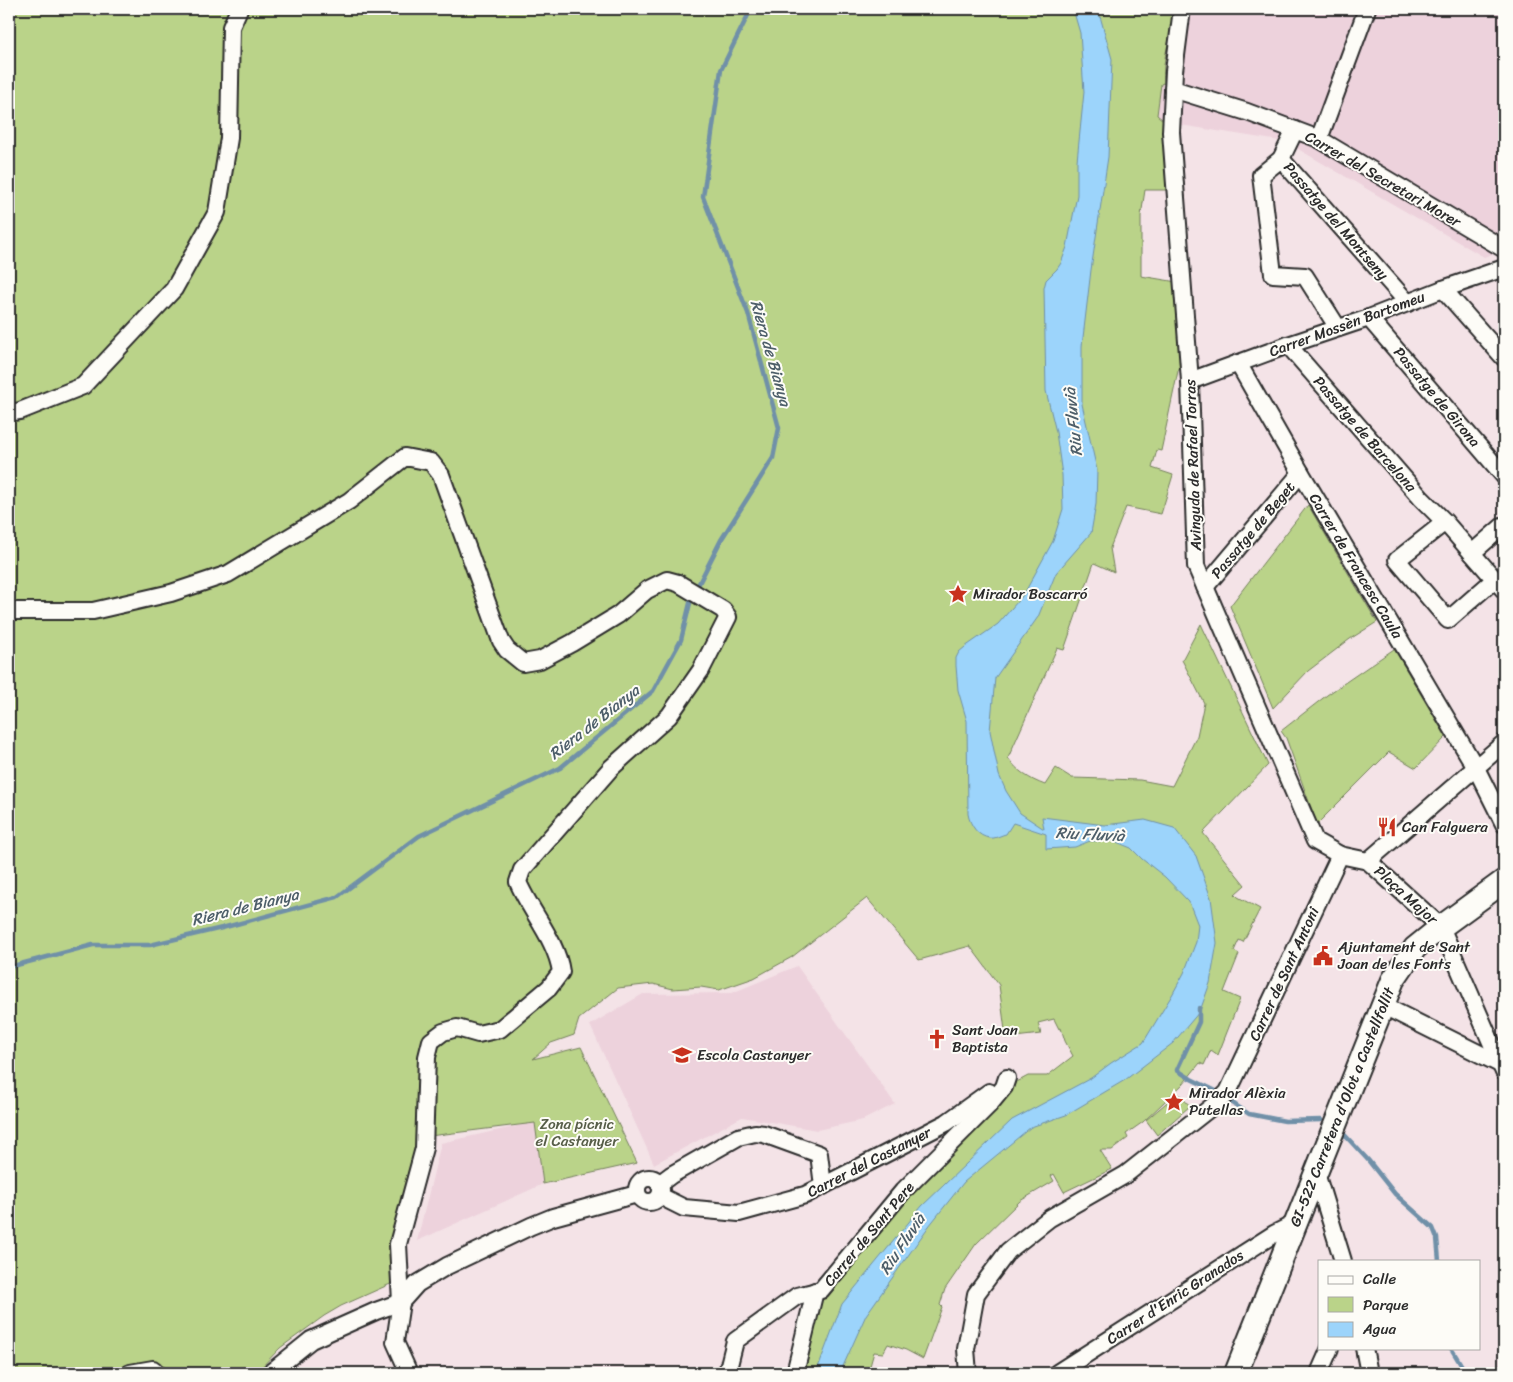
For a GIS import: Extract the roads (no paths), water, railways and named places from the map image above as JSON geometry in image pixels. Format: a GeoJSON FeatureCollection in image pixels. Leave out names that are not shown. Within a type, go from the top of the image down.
{"type":"FeatureCollection","features":[{"type":"Feature","properties":{"kind":"street"},"geometry":{"type":"LineString","coordinates":[[9,413],[83,386],[174,290],[217,212],[229,138],[231,27],[239,9]]}},
{"type":"Feature","properties":{"kind":"street","name":"Avinguda de Rafael Torras"},"geometry":{"type":"LineString","coordinates":[[1182,9],[1174,71],[1171,132],[1190,382],[1196,566],[1315,841],[1340,855],[1368,861]]}},
{"type":"Feature","properties":{"kind":"street"},"geometry":{"type":"LineString","coordinates":[[1319,139],[1367,9]]}},
{"type":"Feature","properties":{"kind":"street","name":"Carrer del Secretari Morer"},"geometry":{"type":"LineString","coordinates":[[1173,89],[1202,97],[1319,139],[1504,249]]}},
{"type":"Feature","properties":{"kind":"street"},"geometry":{"type":"LineString","coordinates":[[1281,159],[1295,130]]}},
{"type":"Feature","properties":{"kind":"street","name":"Passatge del Montseny"},"geometry":{"type":"LineString","coordinates":[[1338,328],[1304,276],[1273,274],[1261,175],[1281,159],[1408,303]]}},
{"type":"Feature","properties":{"kind":"street","name":"Carrer Mossèn Bartomeu"},"geometry":{"type":"LineString","coordinates":[[1190,382],[1504,268]]}},
{"type":"Feature","properties":{"kind":"street"},"geometry":{"type":"LineString","coordinates":[[1443,289],[1504,358]]}},
{"type":"Feature","properties":{"kind":"street","name":"Passatge de Girona"},"geometry":{"type":"LineString","coordinates":[[1369,318],[1503,473]]}},
{"type":"Feature","properties":{"kind":"street","name":"Passatge de Barcelona"},"geometry":{"type":"LineString","coordinates":[[1288,345],[1421,498],[1445,522],[1500,585]]}},
{"type":"Feature","properties":{"kind":"street","name":"Carrer de Francesc Caula"},"geometry":{"type":"LineString","coordinates":[[1238,363],[1476,768]]}},
{"type":"Feature","properties":{"kind":"street"},"geometry":{"type":"LineString","coordinates":[[9,611],[93,611],[171,593],[228,574],[349,501],[405,457],[432,462],[441,475],[501,641],[507,650],[523,663],[540,660],[572,643],[618,615],[647,590],[667,580],[678,583],[723,610],[728,617],[701,670],[669,716],[611,768],[522,870],[518,882],[559,958],[561,972],[549,988],[500,1030],[478,1034],[457,1028],[443,1032],[431,1041],[427,1057],[424,1148],[398,1244],[401,1302],[395,1342],[409,1373]]}},
{"type":"Feature","properties":{"kind":"street","name":"Passatge de Beget"},"geometry":{"type":"LineString","coordinates":[[1206,587],[1301,473]]}},
{"type":"Feature","properties":{"kind":"street"},"geometry":{"type":"LineString","coordinates":[[1445,522],[1397,560],[1448,620],[1500,585]]}},
{"type":"Feature","properties":{"kind":"street"},"geometry":{"type":"LineString","coordinates":[[1472,554],[1504,525]]}},
{"type":"Feature","properties":{"kind":"street","name":"Plaça Major"},"geometry":{"type":"LineString","coordinates":[[1440,927],[1368,861],[1504,744]]}},
{"type":"Feature","properties":{"kind":"street"},"geometry":{"type":"LineString","coordinates":[[1476,768],[1504,824]]}},
{"type":"Feature","properties":{"kind":"street","name":"Carrer de Sant Antoni"},"geometry":{"type":"LineString","coordinates":[[968,1373],[966,1349],[976,1294],[1008,1251],[1050,1218],[1125,1175],[1228,1092],[1340,855]]}},
{"type":"Feature","properties":{"kind":"street","name":"GI-522 Carretera d'Olot a Castellfollit"},"geometry":{"type":"LineString","coordinates":[[1236,1373],[1393,980],[1415,948],[1440,927],[1504,881]]}},
{"type":"Feature","properties":{"kind":"street"},"geometry":{"type":"LineString","coordinates":[[1440,927],[1501,1058]]}},
{"type":"Feature","properties":{"kind":"street"},"geometry":{"type":"LineString","coordinates":[[1384,1006],[1501,1058]]}},
{"type":"Feature","properties":{"kind":"street","name":"Carrer del Castanyer"},"geometry":{"type":"LineString","coordinates":[[660,1190],[684,1208],[739,1212],[805,1195],[946,1123],[969,1108],[1007,1078]]}},
{"type":"Feature","properties":{"kind":"street","name":"Carrer de Sant Pere"},"geometry":{"type":"LineString","coordinates":[[727,1373],[735,1341],[798,1296],[822,1290],[903,1191],[990,1104],[1004,1086],[1007,1078]]}},
{"type":"Feature","properties":{"kind":"street"},"geometry":{"type":"LineString","coordinates":[[270,1373],[311,1340],[401,1302],[417,1284],[447,1266],[531,1226],[553,1217],[637,1194],[640,1199],[651,1202],[671,1175],[738,1138],[755,1133],[764,1134],[819,1154],[824,1186]]}},
{"type":"Feature","properties":{"kind":"street"},"geometry":{"type":"LineString","coordinates":[[1316,1173],[1343,1260]]}},
{"type":"Feature","properties":{"kind":"street","name":"Carrer d'Enric Granados"},"geometry":{"type":"LineString","coordinates":[[1056,1373],[1274,1234],[1294,1224]]}},
{"type":"Feature","properties":{"kind":"street"},"geometry":{"type":"LineString","coordinates":[[795,1373],[815,1292]]}},
{"type":"Feature","properties":{"kind":"street"},"geometry":{"type":"LineString","coordinates":[[1320,1373],[1329,1350]]}},
{"type":"Feature","properties":{"kind":"street"},"geometry":{"type":"LineString","coordinates":[[1364,1350],[1369,1373]]}},
{"type":"Feature","properties":{"kind":"street"},"geometry":{"type":"LineString","coordinates":[[130,1373],[152,1370],[157,1373]]}},
{"type":"Feature","properties":{"kind":"water","name":"Riu Fluvià"},"geometry":{"type":"Polygon","coordinates":[[[1073,9],[1098,9],[1112,59],[1108,157],[1082,346],[1082,404],[1097,470],[1096,504],[1091,533],[1056,573],[1038,617],[995,678],[990,731],[999,775],[1006,791],[1020,813],[1044,829],[1042,817],[1105,825],[1145,820],[1174,828],[1196,856],[1211,898],[1217,943],[1210,983],[1200,1011],[1173,1043],[1125,1080],[1066,1115],[1031,1127],[964,1182],[929,1226],[866,1315],[840,1373],[816,1373],[842,1304],[922,1206],[1012,1120],[1091,1078],[1143,1043],[1184,973],[1196,942],[1198,925],[1189,902],[1165,877],[1131,848],[1114,841],[1090,841],[1075,847],[1046,849],[1046,834],[1013,823],[1006,834],[990,838],[975,830],[968,814],[967,721],[958,690],[956,658],[965,647],[998,624],[1024,594],[1053,541],[1063,509],[1062,475],[1056,432],[1046,391],[1044,288],[1046,280],[1061,263],[1067,247],[1077,195],[1077,161],[1084,92],[1080,33],[1073,9]]]}},
{"type":"Feature","properties":{"kind":"waterway","name":"Riera de Bianya"},"geometry":{"type":"LineString","coordinates":[[9,967],[93,945],[150,945],[337,897],[419,836],[560,768],[653,691],[681,640],[691,599],[721,540],[773,458],[779,428],[748,313],[703,197],[721,70],[751,9]]}},
{"type":"Feature","properties":{"kind":"waterway"},"geometry":{"type":"LineString","coordinates":[[1199,1008],[1199,1022],[1177,1070],[1218,1092]]}},
{"type":"Feature","properties":{"kind":"waterway"},"geometry":{"type":"LineString","coordinates":[[1228,1100],[1249,1114],[1285,1121],[1321,1120]]}},
{"type":"Feature","properties":{"kind":"waterway"},"geometry":{"type":"LineString","coordinates":[[1341,1131],[1368,1160],[1395,1194],[1433,1228],[1437,1238],[1439,1260]]}},
{"type":"Feature","properties":{"kind":"waterway"},"geometry":{"type":"LineString","coordinates":[[1452,1350],[1466,1373]]}},
{"type":"Feature","properties":{"kind":"place","name":"Mirador Boscarró"},"geometry":{"type":"Point","coordinates":[958,594]}},
{"type":"Feature","properties":{"kind":"place","name":"Can Falguera"},"geometry":{"type":"Point","coordinates":[1387,827]}},
{"type":"Feature","properties":{"kind":"place","name":"Ajuntament de Sant Joan de les Fonts"},"geometry":{"type":"Point","coordinates":[1323,956]}},
{"type":"Feature","properties":{"kind":"place","name":"Sant Joan Baptista"},"geometry":{"type":"Point","coordinates":[937,1039]}},
{"type":"Feature","properties":{"kind":"place","name":"Escola Castanyer"},"geometry":{"type":"Point","coordinates":[682,1055]}},
{"type":"Feature","properties":{"kind":"place","name":"Mirador Alèxia Putellas"},"geometry":{"type":"Point","coordinates":[1174,1102]}},
{"type":"Feature","properties":{"kind":"park label","name":"Zona pícnic el Castanyer"},"geometry":{"type":"Point","coordinates":[577,1132]}}]}
